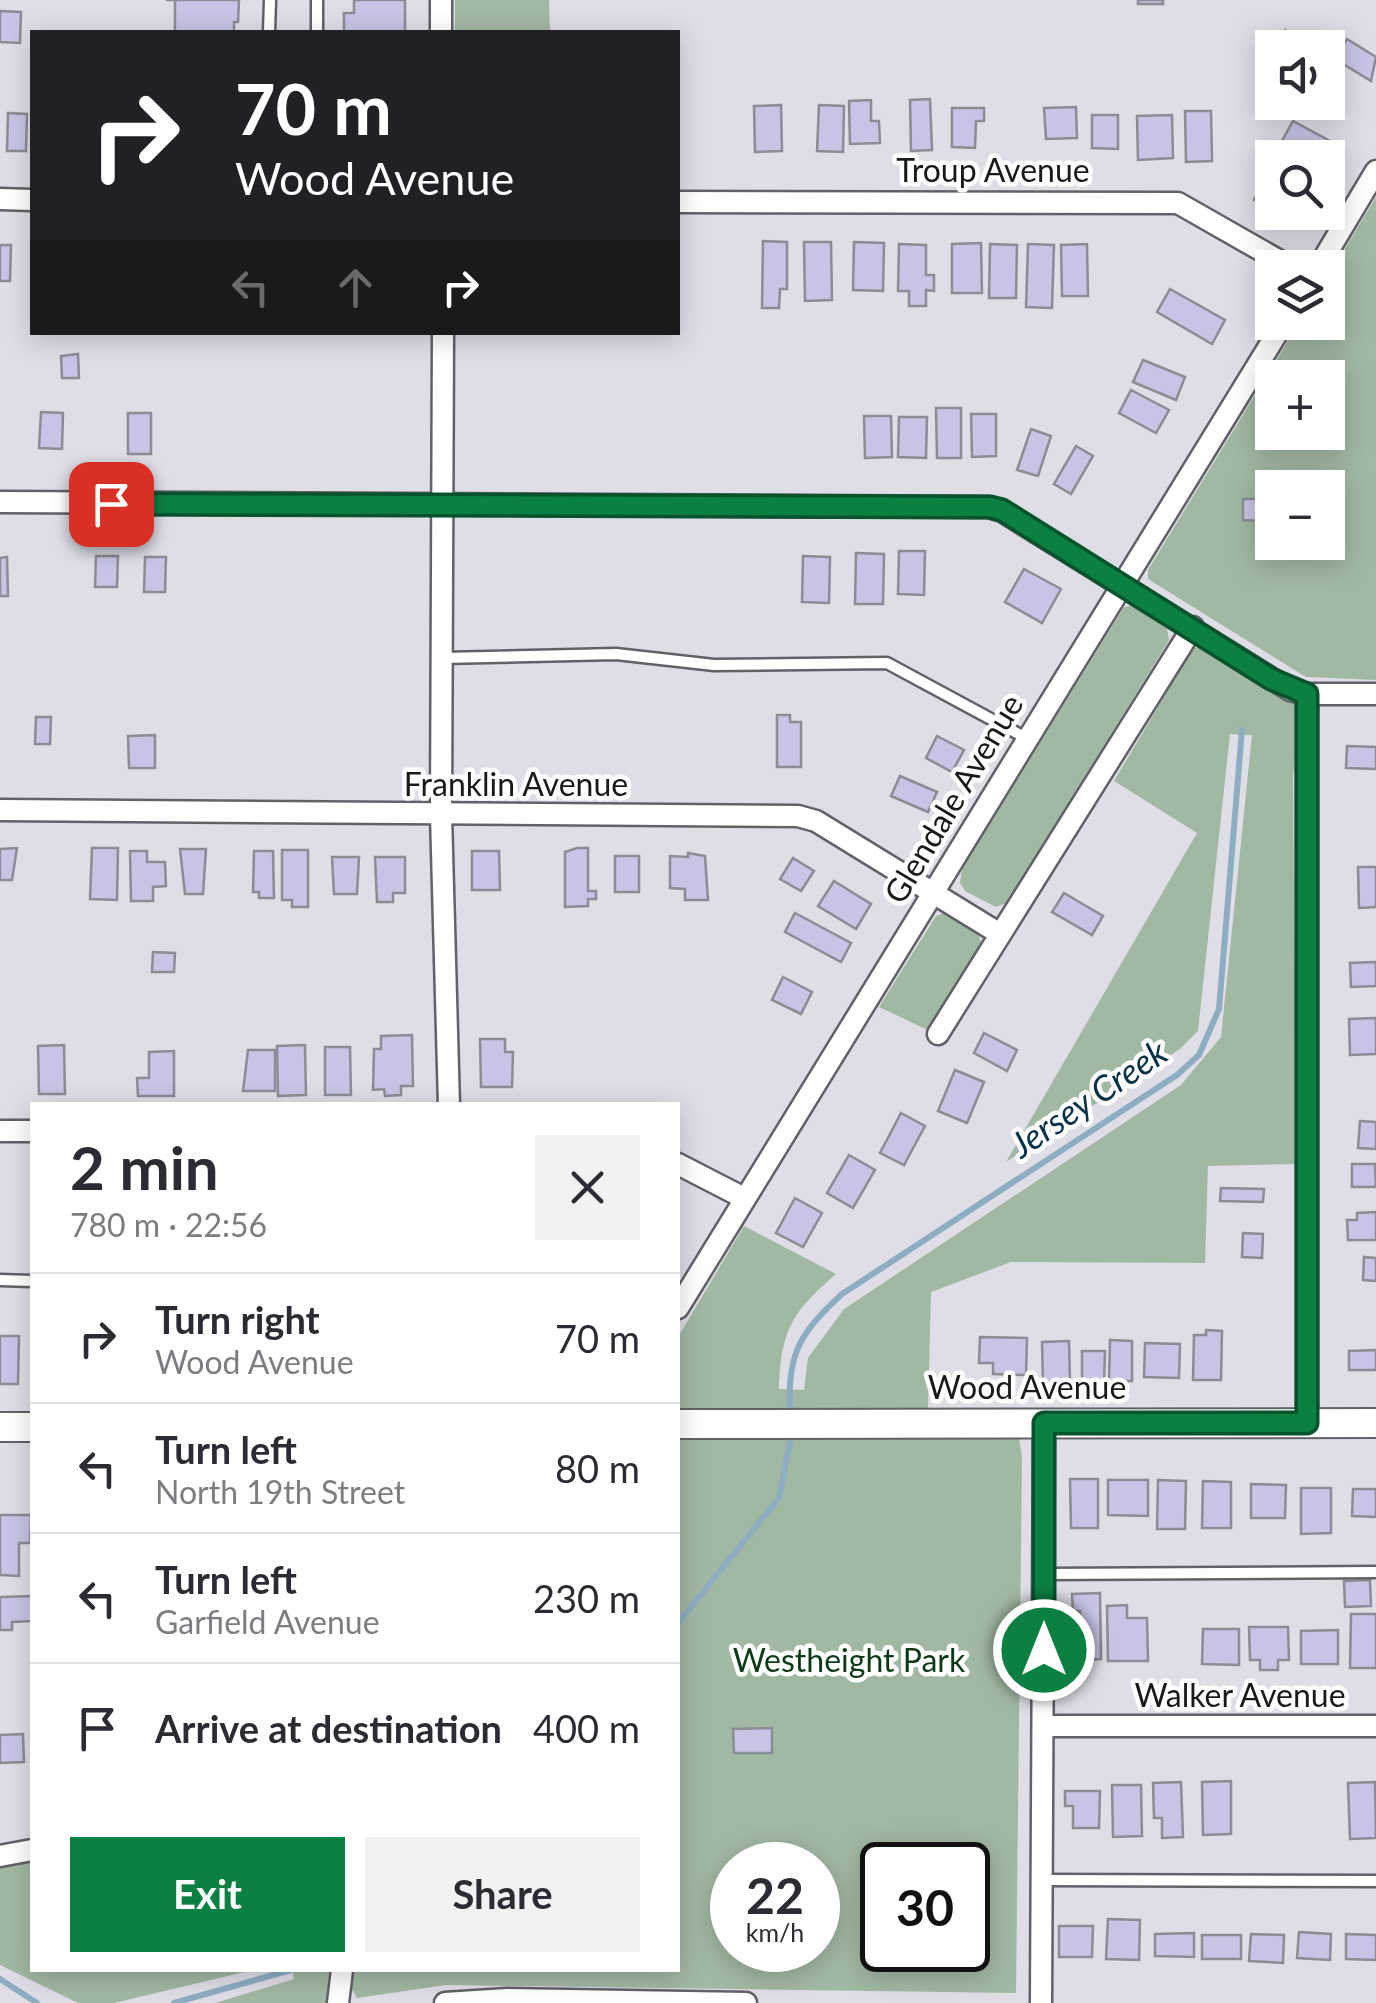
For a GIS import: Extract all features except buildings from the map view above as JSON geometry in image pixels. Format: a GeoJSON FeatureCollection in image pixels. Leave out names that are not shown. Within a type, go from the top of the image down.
{"type":"FeatureCollection","features":[{"type":"Feature","properties":{"kind":"street"},"geometry":{"type":"LineString","coordinates":[[441,0],[441,30]]}},
{"type":"Feature","properties":{"kind":"street"},"geometry":{"type":"LineString","coordinates":[[1329,250],[1376,170]]}},
{"type":"Feature","properties":{"kind":"street"},"geometry":{"type":"LineString","coordinates":[[0,200],[30,200]]}},
{"type":"Feature","properties":{"kind":"street","name":"Troup Avenue"},"geometry":{"type":"LineString","coordinates":[[680,202],[1178,203],[1260,250]]}},
{"type":"Feature","properties":{"kind":"street"},"geometry":{"type":"LineString","coordinates":[[443,335],[441,816],[450,1102]]}},
{"type":"Feature","properties":{"kind":"street","name":"Glendale Avenue"},"geometry":{"type":"LineString","coordinates":[[680,1305],[1273,340]]}},
{"type":"Feature","properties":{"kind":"street"},"geometry":{"type":"LineString","coordinates":[[0,502],[990,507],[1271,679],[1307,694],[1376,694]]}},
{"type":"Feature","properties":{"kind":"street"},"geometry":{"type":"LineString","coordinates":[[938,1034],[1192,628]]}},
{"type":"Feature","properties":{"kind":"street"},"geometry":{"type":"LineString","coordinates":[[1307,694],[1307,1423]]}},
{"type":"Feature","properties":{"kind":"street","name":"Franklin Avenue"},"geometry":{"type":"LineString","coordinates":[[0,810],[798,816],[816,821],[1000,934]]}},
{"type":"Feature","properties":{"kind":"street"},"geometry":{"type":"LineString","coordinates":[[0,1131],[30,1131]]}},
{"type":"Feature","properties":{"kind":"street"},"geometry":{"type":"LineString","coordinates":[[680,1165],[744,1198]]}},
{"type":"Feature","properties":{"kind":"street","name":"Wood Avenue"},"geometry":{"type":"LineString","coordinates":[[680,1424],[1376,1422]]}},
{"type":"Feature","properties":{"kind":"street"},"geometry":{"type":"LineString","coordinates":[[1041,2003],[1044,1423]]}},
{"type":"Feature","properties":{"kind":"street"},"geometry":{"type":"LineString","coordinates":[[0,1426],[30,1426]]}},
{"type":"Feature","properties":{"kind":"street","name":"Walker Avenue"},"geometry":{"type":"LineString","coordinates":[[1043,1726],[1376,1726]]}},
{"type":"Feature","properties":{"kind":"street"},"geometry":{"type":"LineString","coordinates":[[0,1856],[30,1850]]}},
{"type":"Feature","properties":{"kind":"street"},"geometry":{"type":"LineString","coordinates":[[338,2003],[342,1972]]}},
{"type":"Feature","properties":{"kind":"street"},"geometry":{"type":"LineString","coordinates":[[444,2003],[746,2003]]}},
{"type":"Feature","properties":{"kind":"lane"},"geometry":{"type":"LineString","coordinates":[[269,30],[270,0]]}},
{"type":"Feature","properties":{"kind":"lane"},"geometry":{"type":"LineString","coordinates":[[317,0],[317,30]]}},
{"type":"Feature","properties":{"kind":"lane"},"geometry":{"type":"LineString","coordinates":[[443,658],[616,654],[714,664],[888,663],[1026,738]]}},
{"type":"Feature","properties":{"kind":"lane"},"geometry":{"type":"LineString","coordinates":[[0,1280],[30,1281]]}},
{"type":"Feature","properties":{"kind":"lane"},"geometry":{"type":"LineString","coordinates":[[1044,1574],[1376,1572]]}},
{"type":"Feature","properties":{"kind":"lane"},"geometry":{"type":"LineString","coordinates":[[1042,1880],[1376,1880]]}},
{"type":"Feature","properties":{"kind":"green space"},"geometry":{"type":"Polygon","coordinates":[[[455,0],[549,0],[550,30],[455,30],[455,0]]]}},
{"type":"Feature","properties":{"kind":"green space"},"geometry":{"type":"Polygon","coordinates":[[[1376,197],[1376,680],[1306,677],[1148,579],[1148,570],[1255,395],[1255,450],[1345,450],[1345,360],[1276,360],[1289,340],[1345,340],[1344,250],[1376,197]]]}},
{"type":"Feature","properties":{"kind":"green space"},"geometry":{"type":"Polygon","coordinates":[[[1134,605],[1167,629],[1169,640],[1007,903],[996,907],[965,891],[960,883],[962,869],[1124,607],[1134,605]]]}},
{"type":"Feature","properties":{"kind":"green space"},"geometry":{"type":"Polygon","coordinates":[[[1203,647],[1293,700],[1299,717],[1293,777],[1296,1164],[1208,1166],[1205,1263],[1011,1262],[931,1292],[928,1411],[680,1408],[680,1334],[744,1226],[836,1274],[799,1312],[786,1337],[779,1389],[804,1390],[808,1358],[844,1309],[1181,1085],[1221,1037],[1252,735],[1230,734],[1198,1031],[1180,1049],[1006,1162],[1197,833],[1114,781],[1193,648],[1203,647]]]}},
{"type":"Feature","properties":{"kind":"green space"},"geometry":{"type":"Polygon","coordinates":[[[947,912],[977,931],[981,942],[932,1032],[879,1007],[936,916],[947,912]]]}},
{"type":"Feature","properties":{"kind":"green space","name":"Westheight Park"},"geometry":{"type":"Polygon","coordinates":[[[680,1437],[1019,1439],[1022,1458],[1016,1993],[446,1985],[357,1998],[351,1988],[351,1972],[680,1972],[680,1437]]]}},
{"type":"Feature","properties":{"kind":"green space"},"geometry":{"type":"Polygon","coordinates":[[[30,1861],[30,1972],[245,1972],[114,2003],[78,2003],[0,1965],[0,1867],[30,1861]]]}},
{"type":"Feature","properties":{"kind":"green space"},"geometry":{"type":"Polygon","coordinates":[[[292,1972],[333,1972],[328,2003],[215,2003],[294,1979],[292,1972]]]}},
{"type":"Feature","properties":{"kind":"waterway","name":"Jersey Creek"},"geometry":{"type":"LineString","coordinates":[[790,1408],[791,1372],[800,1344],[842,1294],[1177,1075],[1199,1055],[1219,1009],[1242,730]]}},
{"type":"Feature","properties":{"kind":"waterway","name":"Jersey Creek"},"geometry":{"type":"LineString","coordinates":[[680,1621],[779,1498],[790,1442]]}},
{"type":"Feature","properties":{"kind":"waterway","name":"Jersey Creek"},"geometry":{"type":"LineString","coordinates":[[174,2003],[284,1972]]}},
{"type":"Feature","properties":{"kind":"waterway","name":"Jersey Creek"},"geometry":{"type":"LineString","coordinates":[[0,1979],[37,2003]]}},
{"type":"Feature","properties":{"kind":"route"},"geometry":{"type":"LineString","coordinates":[[111,504],[990,507],[1002,510],[1271,679],[1307,694],[1307,1423],[1044,1423],[1044,1650]]}}]}
